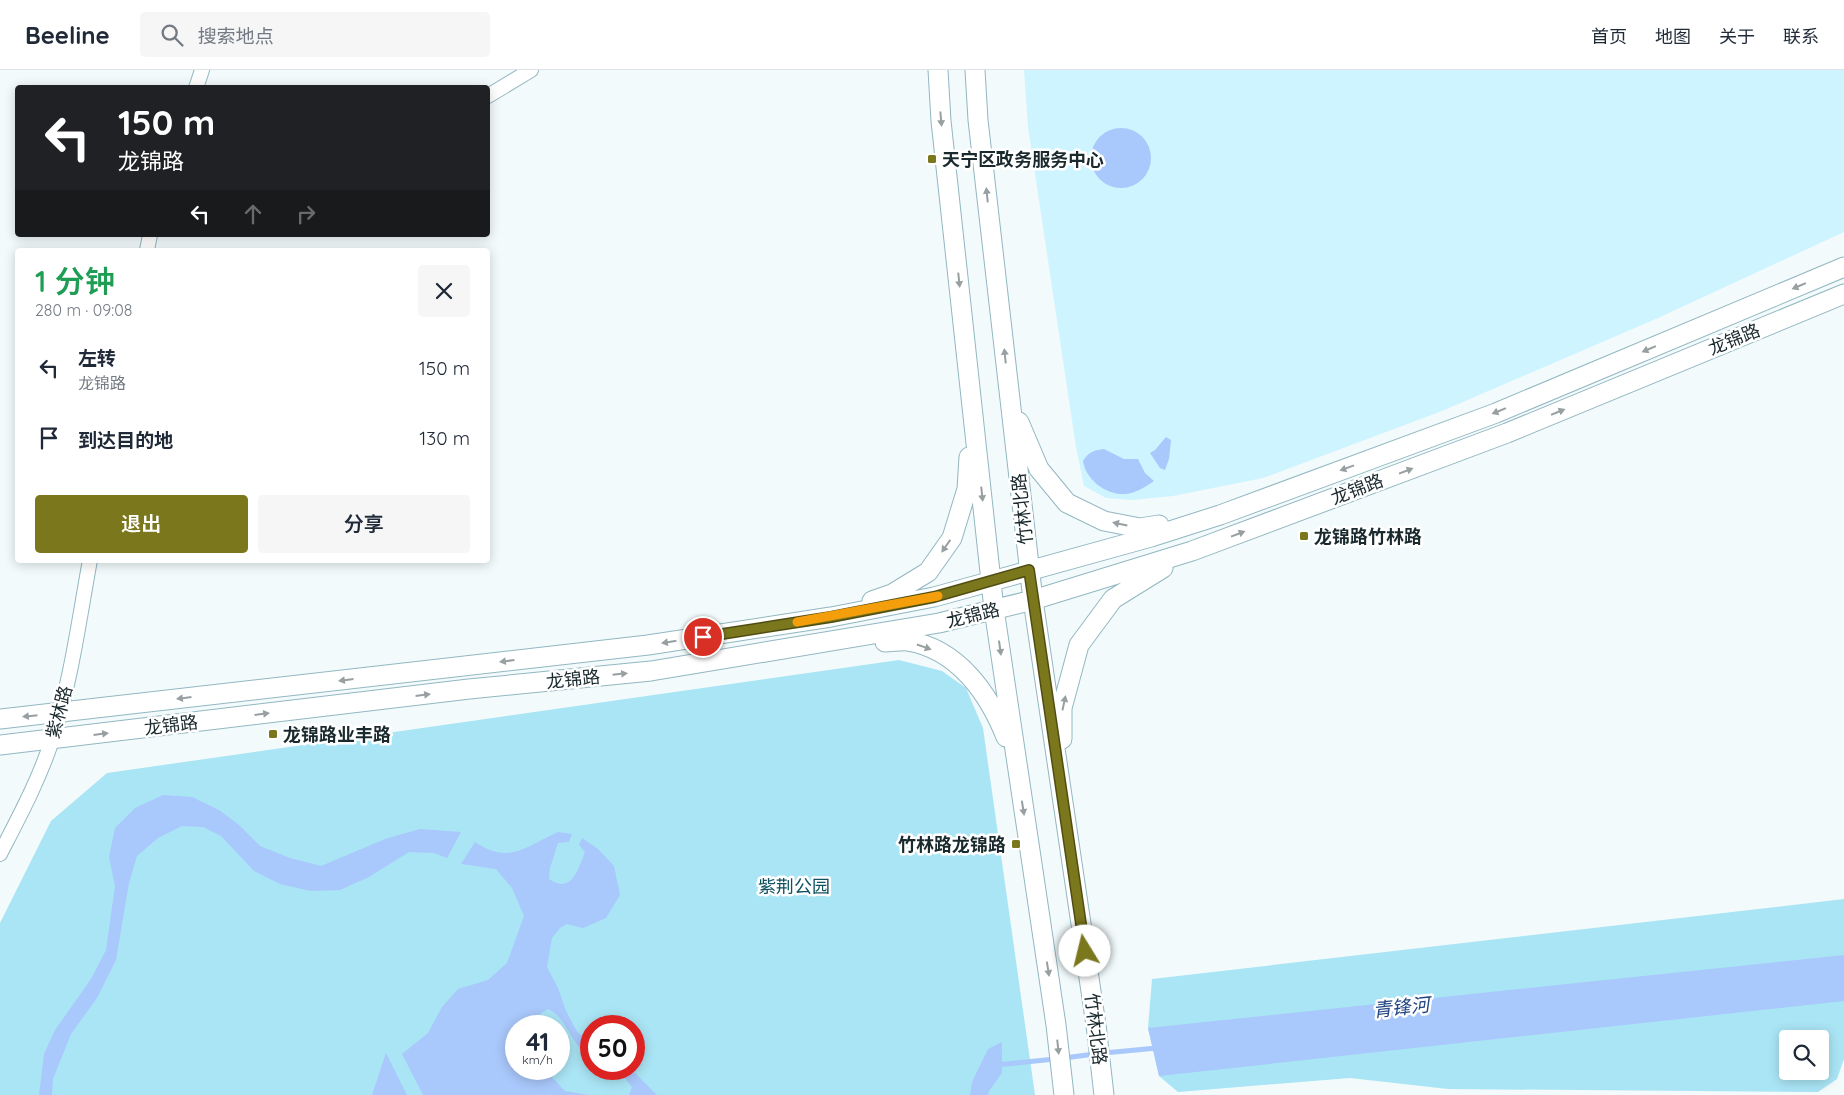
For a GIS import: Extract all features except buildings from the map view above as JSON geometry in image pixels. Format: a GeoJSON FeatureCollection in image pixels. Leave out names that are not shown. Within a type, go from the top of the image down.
{"type":"FeatureCollection","features":[{"type":"Feature","properties":{"kind":"main road"},"geometry":{"type":"LineString","coordinates":[[938,70],[942,131],[994,609],[1056,1025],[1064,1095]]}},
{"type":"Feature","properties":{"kind":"main road","name":"竹林北路"},"geometry":{"type":"LineString","coordinates":[[975,70],[978,120],[1032,600],[1096,1025],[1104,1095]]}},
{"type":"Feature","properties":{"kind":"main road","name":"龙锦路"},"geometry":{"type":"LineString","coordinates":[[0,719],[648,645],[831,617],[934,597],[992,582],[1220,515],[1496,413],[1844,267]]}},
{"type":"Feature","properties":{"kind":"main road","name":"龙锦路"},"geometry":{"type":"LineString","coordinates":[[0,746],[469,689],[651,671],[939,624],[1032,600],[1192,551],[1506,434],[1844,294]]}},
{"type":"Feature","properties":{"kind":"main road"},"geometry":{"type":"LineString","coordinates":[[1009,391],[1021,429],[1039,469],[1067,503],[1104,521],[1140,528],[1220,515]]}},
{"type":"Feature","properties":{"kind":"main road"},"geometry":{"type":"LineString","coordinates":[[831,617],[892,594],[928,572],[952,538],[967,489],[971,396]]}},
{"type":"Feature","properties":{"kind":"main road"},"geometry":{"type":"LineString","coordinates":[[1062,804],[1062,708],[1079,645],[1113,599],[1192,551]]}},
{"type":"Feature","properties":{"kind":"main road"},"geometry":{"type":"LineString","coordinates":[[824,642],[909,642],[946,654],[981,687],[1001,724],[1016,763]]}},
{"type":"Feature","properties":{"kind":"street"},"geometry":{"type":"LineString","coordinates":[[197,85],[202,70]]}},
{"type":"Feature","properties":{"kind":"street"},"geometry":{"type":"LineString","coordinates":[[490,95],[531,70]]}},
{"type":"Feature","properties":{"kind":"street","name":"紫林路"},"geometry":{"type":"LineString","coordinates":[[0,854],[39,777],[52,740],[60,712],[89,563]]}},
{"type":"Feature","properties":{"kind":"shaded area"},"geometry":{"type":"Polygon","coordinates":[[[1024,70],[1844,70],[1844,232],[1658,318],[1442,411],[1263,478],[1173,496],[1132,500],[1106,498],[1084,486],[1076,447],[1028,127],[1024,70]]]}},
{"type":"Feature","properties":{"kind":"green space","name":"紫荆公园"},"geometry":{"type":"Polygon","coordinates":[[[899,660],[942,671],[966,688],[983,728],[1035,1095],[0,1095],[0,923],[51,821],[107,773],[899,660]]]}},
{"type":"Feature","properties":{"kind":"green space"},"geometry":{"type":"Polygon","coordinates":[[[1844,899],[1844,1059],[1837,1079],[1818,1092],[1448,1089],[1350,1078],[1178,1092],[1159,1076],[1148,1028],[1152,979],[1844,899]]]}},
{"type":"Feature","properties":{"kind":"water"},"geometry":{"type":"Polygon","coordinates":[[[1115,128],[1127,128],[1138,133],[1146,141],[1151,152],[1149,170],[1138,183],[1127,188],[1115,188],[1104,183],[1096,175],[1091,164],[1091,152],[1096,141],[1104,133],[1115,128]]]}},
{"type":"Feature","properties":{"kind":"water"},"geometry":{"type":"Polygon","coordinates":[[[1166,437],[1171,440],[1169,459],[1165,470],[1160,468],[1150,453],[1166,437]]]}},
{"type":"Feature","properties":{"kind":"water"},"geometry":{"type":"Polygon","coordinates":[[[1104,449],[1124,459],[1138,459],[1145,473],[1154,481],[1140,489],[1125,494],[1118,494],[1104,489],[1088,474],[1083,461],[1092,452],[1104,449]]]}},
{"type":"Feature","properties":{"kind":"water"},"geometry":{"type":"Polygon","coordinates":[[[163,795],[192,797],[219,810],[239,825],[260,846],[290,858],[321,866],[385,839],[420,829],[461,832],[447,858],[434,853],[409,852],[369,877],[340,890],[311,891],[280,884],[254,871],[221,836],[203,827],[182,826],[158,838],[137,856],[129,883],[116,960],[97,998],[71,1034],[53,1079],[52,1095],[39,1095],[44,1054],[55,1030],[91,979],[106,950],[115,886],[109,857],[115,828],[135,808],[163,795]]]}},
{"type":"Feature","properties":{"kind":"water"},"geometry":{"type":"Polygon","coordinates":[[[558,832],[572,834],[569,842],[558,843],[550,868],[549,879],[557,883],[569,882],[577,872],[585,852],[579,845],[582,838],[598,849],[614,866],[620,895],[606,918],[583,928],[567,924],[560,928],[552,938],[547,967],[558,988],[568,1015],[557,1015],[548,1009],[538,1015],[505,1015],[505,1080],[554,1080],[565,1091],[589,1095],[423,1095],[402,1054],[428,1033],[442,1007],[458,989],[488,980],[507,963],[524,916],[512,888],[496,869],[461,864],[475,842],[487,849],[498,852],[508,853],[526,848],[558,832]]]}},
{"type":"Feature","properties":{"kind":"water"},"geometry":{"type":"Polygon","coordinates":[[[1844,955],[1844,1001],[1159,1076],[1148,1028],[1844,955]]]}},
{"type":"Feature","properties":{"kind":"water"},"geometry":{"type":"Polygon","coordinates":[[[570,1018],[580,1034],[580,1048],[570,1034],[570,1018]]]}},
{"type":"Feature","properties":{"kind":"water"},"geometry":{"type":"Polygon","coordinates":[[[1002,1042],[1002,1073],[988,1095],[970,1095],[972,1082],[988,1049],[1002,1042]]]}},
{"type":"Feature","properties":{"kind":"water"},"geometry":{"type":"Polygon","coordinates":[[[386,1053],[407,1095],[372,1095],[386,1053]]]}},
{"type":"Feature","properties":{"kind":"water"},"geometry":{"type":"Polygon","coordinates":[[[626,1080],[642,1080],[657,1095],[629,1095],[632,1087],[626,1080]]]}},
{"type":"Feature","properties":{"kind":"waterway","name":"青锋河"},"geometry":{"type":"LineString","coordinates":[[1104,1053],[1157,1048]]}},
{"type":"Feature","properties":{"kind":"waterway","name":"青锋河"},"geometry":{"type":"LineString","coordinates":[[1064,1058],[1095,1054]]}},
{"type":"Feature","properties":{"kind":"waterway","name":"青锋河"},"geometry":{"type":"LineString","coordinates":[[997,1065],[1055,1059]]}},
{"type":"Feature","properties":{"kind":"slow traffic"},"geometry":{"type":"LineString","coordinates":[[797,622],[938,596]]}},
{"type":"Feature","properties":{"kind":"place","name":"天宁区政务服务中心"},"geometry":{"type":"Point","coordinates":[932,159]}},
{"type":"Feature","properties":{"kind":"place","name":"龙锦路竹林路"},"geometry":{"type":"Point","coordinates":[1304,536]}},
{"type":"Feature","properties":{"kind":"place","name":"龙锦路业丰路"},"geometry":{"type":"Point","coordinates":[273,734]}},
{"type":"Feature","properties":{"kind":"place","name":"竹林路龙锦路"},"geometry":{"type":"Point","coordinates":[1016,844]}},
{"type":"Feature","properties":{"kind":"route"},"geometry":{"type":"LineString","coordinates":[[703,637],[831,617],[934,597],[987,584],[1029,570],[1085,951]]}}]}
